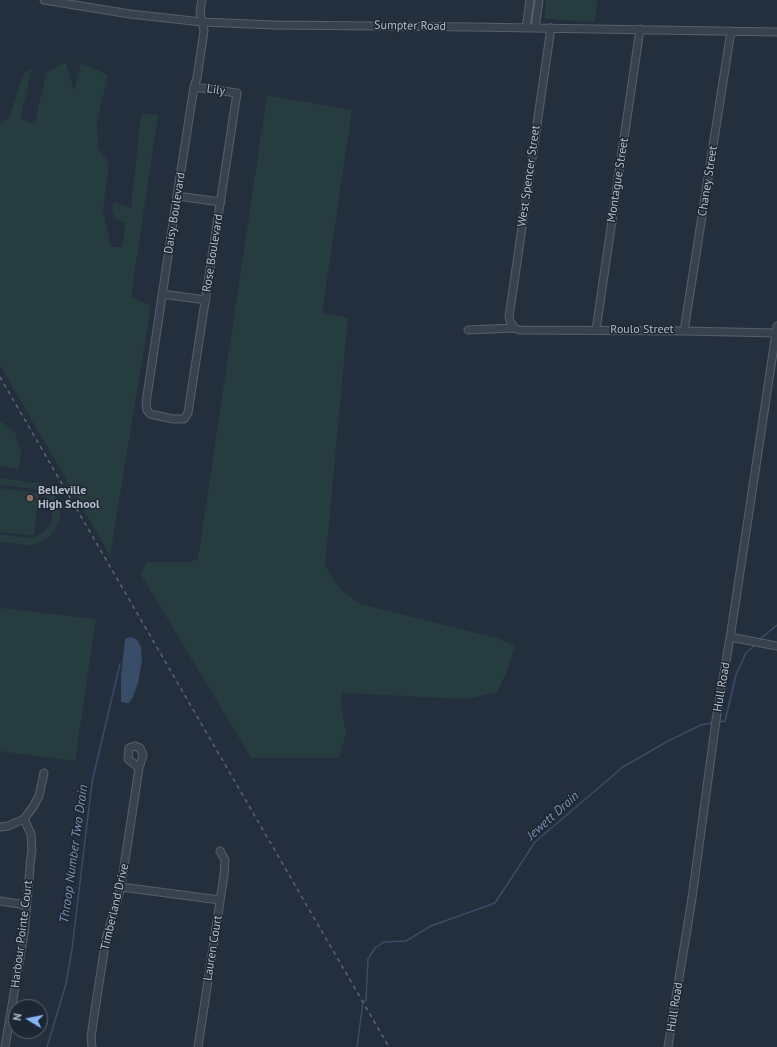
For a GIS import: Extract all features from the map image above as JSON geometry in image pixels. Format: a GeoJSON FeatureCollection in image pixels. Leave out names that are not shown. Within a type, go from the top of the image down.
{"type":"FeatureCollection","features":[{"type":"Feature","properties":{"kind":"street","name":"Sumpter Road"},"geometry":{"type":"LineString","coordinates":[[44,0],[202,22],[290,25],[777,32]]}},
{"type":"Feature","properties":{"kind":"street","name":"Daisy Boulevard"},"geometry":{"type":"LineString","coordinates":[[188,413],[184,419],[173,419],[150,414],[147,410],[147,405],[162,294],[204,31],[200,11],[202,0]]}},
{"type":"Feature","properties":{"kind":"street"},"geometry":{"type":"LineString","coordinates":[[526,28],[530,0]]}},
{"type":"Feature","properties":{"kind":"street"},"geometry":{"type":"LineString","coordinates":[[535,28],[539,0]]}},
{"type":"Feature","properties":{"kind":"street","name":"West Spencer Street"},"geometry":{"type":"LineString","coordinates":[[512,326],[509,317],[551,28]]}},
{"type":"Feature","properties":{"kind":"street","name":"Montague Street"},"geometry":{"type":"LineString","coordinates":[[596,330],[640,29]]}},
{"type":"Feature","properties":{"kind":"street","name":"Chaney Street"},"geometry":{"type":"LineString","coordinates":[[684,330],[731,31]]}},
{"type":"Feature","properties":{"kind":"street","name":"Lily"},"geometry":{"type":"LineString","coordinates":[[194,87],[238,93]]}},
{"type":"Feature","properties":{"kind":"street","name":"Rose Boulevard"},"geometry":{"type":"LineString","coordinates":[[188,413],[238,93]]}},
{"type":"Feature","properties":{"kind":"street"},"geometry":{"type":"LineString","coordinates":[[177,196],[221,202]]}},
{"type":"Feature","properties":{"kind":"street"},"geometry":{"type":"LineString","coordinates":[[162,294],[206,300]]}},
{"type":"Feature","properties":{"kind":"street","name":"Roulo Street"},"geometry":{"type":"LineString","coordinates":[[468,330],[512,326],[520,330],[776,329]]}},
{"type":"Feature","properties":{"kind":"street","name":"Hull Road"},"geometry":{"type":"LineString","coordinates":[[668,1047],[692,898],[716,720],[730,637],[776,329]]}},
{"type":"Feature","properties":{"kind":"street"},"geometry":{"type":"LineString","coordinates":[[730,637],[777,646]]}},
{"type":"Feature","properties":{"kind":"street","name":"Timberland Drive"},"geometry":{"type":"LineString","coordinates":[[92,1047],[96,1003],[106,939],[121,887],[139,768]]}},
{"type":"Feature","properties":{"kind":"street"},"geometry":{"type":"LineString","coordinates":[[0,827],[8,826],[24,818],[33,807],[39,796],[44,774]]}},
{"type":"Feature","properties":{"kind":"street","name":"Harbour Pointe Court"},"geometry":{"type":"LineString","coordinates":[[5,1047],[24,934],[32,842],[31,834],[24,818]]}},
{"type":"Feature","properties":{"kind":"street","name":"Lauren Court"},"geometry":{"type":"LineString","coordinates":[[198,1047],[225,860],[220,851]]}},
{"type":"Feature","properties":{"kind":"street"},"geometry":{"type":"LineString","coordinates":[[121,887],[220,900]]}},
{"type":"Feature","properties":{"kind":"street"},"geometry":{"type":"LineString","coordinates":[[0,901],[26,905]]}},
{"type":"Feature","properties":{"kind":"green space"},"geometry":{"type":"Polygon","coordinates":[[[546,0],[597,0],[595,22],[544,19],[546,0]]]}},
{"type":"Feature","properties":{"kind":"green space"},"geometry":{"type":"Polygon","coordinates":[[[66,62],[74,91],[81,63],[108,75],[97,123],[98,148],[109,163],[103,210],[111,247],[123,247],[125,222],[116,219],[112,212],[113,202],[131,208],[141,113],[158,115],[131,297],[151,306],[110,556],[0,365],[0,124],[10,116],[24,72],[32,69],[20,119],[35,124],[46,73],[66,62]]]}},
{"type":"Feature","properties":{"kind":"green space"},"geometry":{"type":"Polygon","coordinates":[[[267,95],[352,110],[322,313],[348,318],[325,566],[340,589],[360,604],[500,639],[515,646],[507,671],[497,692],[467,699],[342,693],[341,702],[346,734],[339,758],[251,758],[141,575],[146,562],[189,562],[198,559],[267,95]]]}},
{"type":"Feature","properties":{"kind":"green space"},"geometry":{"type":"Polygon","coordinates":[[[0,422],[15,433],[21,451],[19,470],[0,466],[0,422]]]}},
{"type":"Feature","properties":{"kind":"green space"},"geometry":{"type":"Polygon","coordinates":[[[0,478],[42,484],[54,494],[59,502],[60,518],[54,532],[36,544],[26,545],[0,542],[0,534],[29,538],[41,534],[51,524],[53,511],[51,504],[43,494],[34,489],[0,485],[0,478]]]}},
{"type":"Feature","properties":{"kind":"green space"},"geometry":{"type":"Polygon","coordinates":[[[0,488],[39,493],[34,536],[0,532],[0,488]]]}},
{"type":"Feature","properties":{"kind":"green space"},"geometry":{"type":"Polygon","coordinates":[[[0,608],[96,619],[75,761],[0,751],[0,608]]]}},
{"type":"Feature","properties":{"kind":"water"},"geometry":{"type":"Polygon","coordinates":[[[131,637],[137,640],[141,647],[142,660],[138,683],[133,697],[129,703],[126,703],[121,702],[121,676],[125,639],[131,637]]]}},
{"type":"Feature","properties":{"kind":"waterway","name":"Jewett Drain"},"geometry":{"type":"LineString","coordinates":[[760,639],[777,625]]}},
{"type":"Feature","properties":{"kind":"waterway","name":"Jewett Drain"},"geometry":{"type":"LineString","coordinates":[[718,722],[725,721],[736,675],[746,653],[755,645]]}},
{"type":"Feature","properties":{"kind":"waterway","name":"Throop Number Two Drain"},"geometry":{"type":"LineString","coordinates":[[47,1047],[66,984],[72,949],[92,782],[120,664]]}},
{"type":"Feature","properties":{"kind":"waterway","name":"Jewett Drain"},"geometry":{"type":"LineString","coordinates":[[357,1047],[363,1002],[366,1000],[368,959],[375,948],[384,942],[406,941],[431,926],[495,903],[535,842],[623,767],[668,741],[701,725],[712,723]]}},
{"type":"Feature","properties":{"kind":"railway"},"geometry":{"type":"LineString","coordinates":[[0,377],[389,1047]]}},
{"type":"Feature","properties":{"kind":"place","name":"Belleville High School"},"geometry":{"type":"Point","coordinates":[30,498]}}]}
